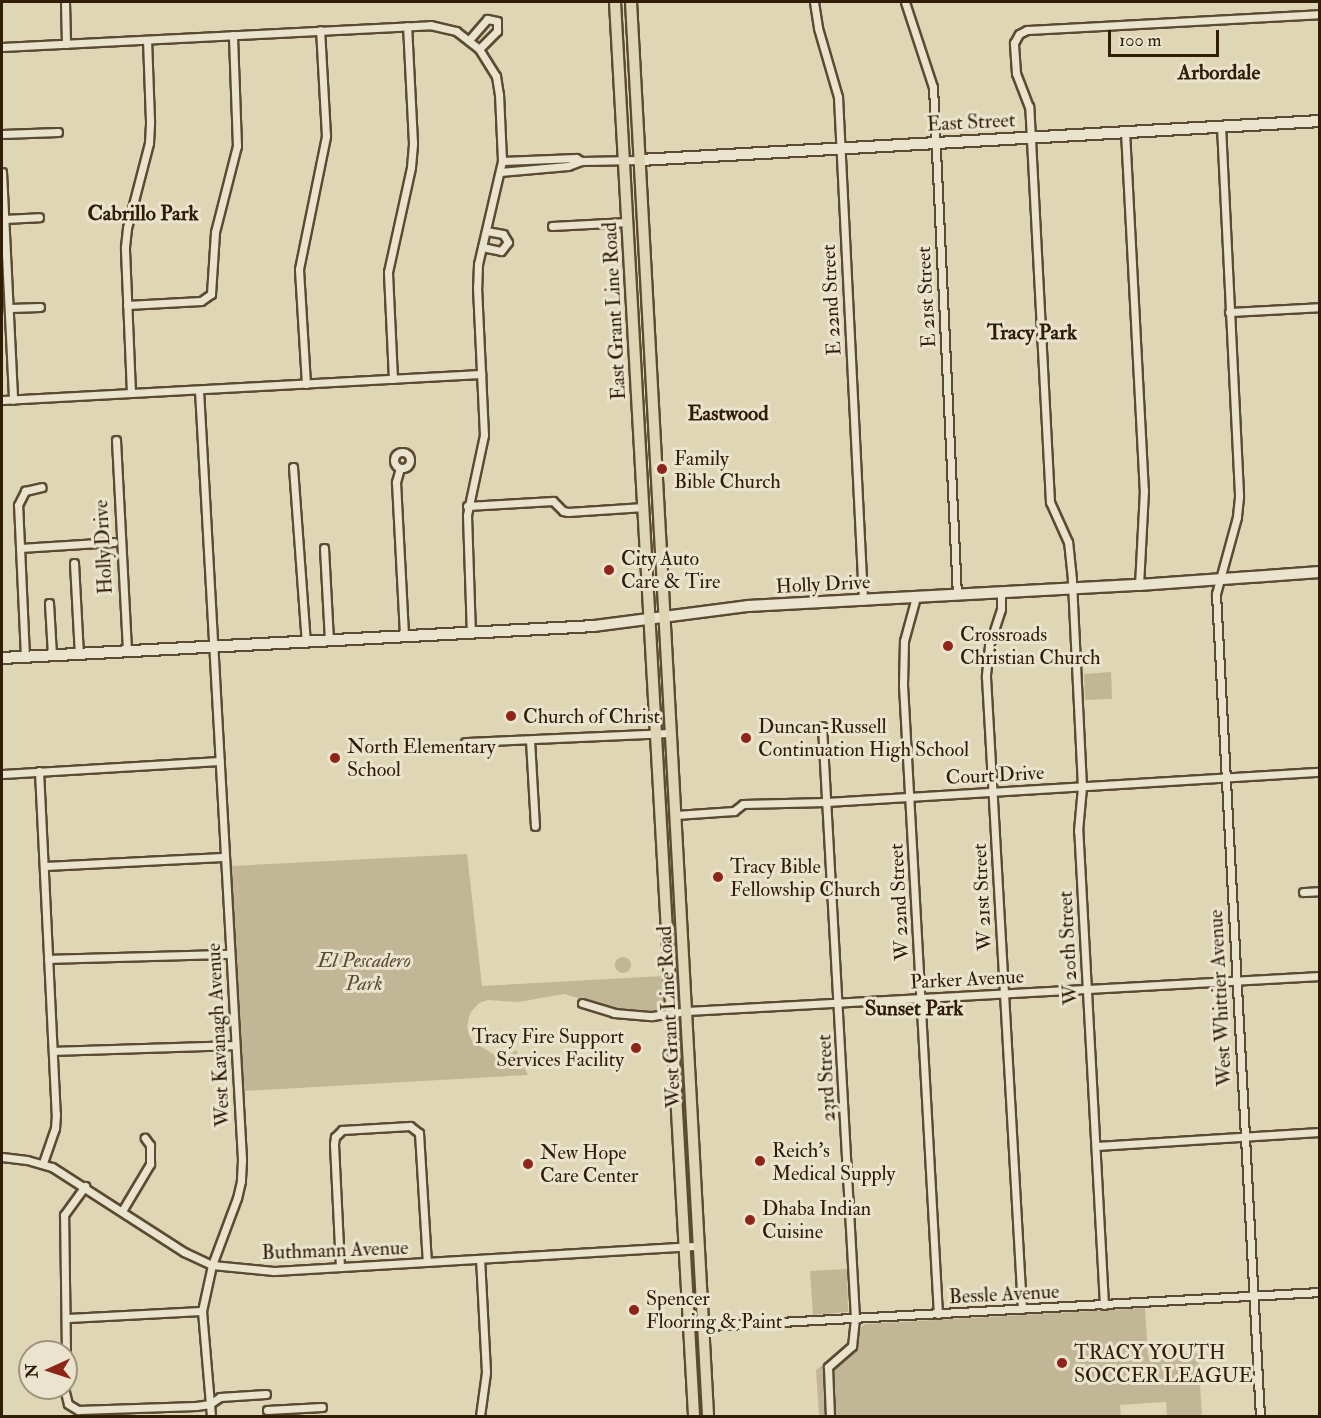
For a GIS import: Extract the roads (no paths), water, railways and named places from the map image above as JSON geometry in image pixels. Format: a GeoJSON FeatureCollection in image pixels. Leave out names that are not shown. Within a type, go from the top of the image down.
{"type":"FeatureCollection","features":[{"type":"Feature","properties":{"kind":"main road","name":"East Grant Line Road"},"geometry":{"type":"LineString","coordinates":[[615,2],[650,619]]}},
{"type":"Feature","properties":{"kind":"main road","name":"East Grant Line Road"},"geometry":{"type":"LineString","coordinates":[[631,2],[664,615]]}},
{"type":"Feature","properties":{"kind":"main road","name":"West Grant Line Road"},"geometry":{"type":"LineString","coordinates":[[664,615],[708,1416]]}},
{"type":"Feature","properties":{"kind":"main road","name":"West Grant Line Road"},"geometry":{"type":"LineString","coordinates":[[650,619],[694,1416]]}},
{"type":"Feature","properties":{"kind":"street"},"geometry":{"type":"LineString","coordinates":[[65,2],[66,44]]}},
{"type":"Feature","properties":{"kind":"street","name":"E 22nd Street"},"geometry":{"type":"LineString","coordinates":[[814,2],[818,28],[838,97],[863,600]]}},
{"type":"Feature","properties":{"kind":"street","name":"E 21st Street"},"geometry":{"type":"LineString","coordinates":[[905,2],[930,72],[936,142],[957,595]]}},
{"type":"Feature","properties":{"kind":"street","name":"W 20th Street"},"geometry":{"type":"LineString","coordinates":[[1104,1305],[1078,831],[1082,787],[1072,589],[1068,542],[1050,502],[1029,107],[1015,65],[1014,44],[1018,34],[1027,30],[1320,14]]}},
{"type":"Feature","properties":{"kind":"street"},"geometry":{"type":"LineString","coordinates":[[469,40],[487,19],[497,21],[497,31],[479,49]]}},
{"type":"Feature","properties":{"kind":"street"},"geometry":{"type":"LineString","coordinates":[[393,379],[387,272],[411,167],[413,143],[407,26]]}},
{"type":"Feature","properties":{"kind":"street"},"geometry":{"type":"LineString","coordinates":[[2,47],[320,30],[443,26],[469,40],[479,49],[496,76],[502,161],[482,247],[477,287],[482,447],[467,506],[471,633]]}},
{"type":"Feature","properties":{"kind":"street"},"geometry":{"type":"LineString","coordinates":[[306,384],[300,269],[326,136],[320,30]]}},
{"type":"Feature","properties":{"kind":"street"},"geometry":{"type":"LineString","coordinates":[[127,305],[201,301],[211,294],[215,232],[237,146],[233,35]]}},
{"type":"Feature","properties":{"kind":"street"},"geometry":{"type":"LineString","coordinates":[[131,393],[125,247],[127,228],[148,143],[150,121],[147,40]]}},
{"type":"Feature","properties":{"kind":"street"},"geometry":{"type":"LineString","coordinates":[[1319,121],[1320,126]]}},
{"type":"Feature","properties":{"kind":"street","name":"East Street"},"geometry":{"type":"LineString","coordinates":[[581,161],[640,160],[1319,121]]}},
{"type":"Feature","properties":{"kind":"street","name":"West Whittier Avenue"},"geometry":{"type":"LineString","coordinates":[[1221,126],[1239,497],[1237,517],[1216,594],[1260,1416]]}},
{"type":"Feature","properties":{"kind":"street"},"geometry":{"type":"LineString","coordinates":[[1125,131],[1144,490],[1139,585]]}},
{"type":"Feature","properties":{"kind":"street"},"geometry":{"type":"LineString","coordinates":[[2,134],[58,132]]}},
{"type":"Feature","properties":{"kind":"street"},"geometry":{"type":"LineString","coordinates":[[502,161],[576,158],[581,161]]}},
{"type":"Feature","properties":{"kind":"street"},"geometry":{"type":"LineString","coordinates":[[500,172],[568,166],[581,161]]}},
{"type":"Feature","properties":{"kind":"street"},"geometry":{"type":"LineString","coordinates":[[2,172],[13,400]]}},
{"type":"Feature","properties":{"kind":"street"},"geometry":{"type":"LineString","coordinates":[[4,219],[39,217]]}},
{"type":"Feature","properties":{"kind":"street"},"geometry":{"type":"LineString","coordinates":[[552,226],[627,222]]}},
{"type":"Feature","properties":{"kind":"street"},"geometry":{"type":"LineString","coordinates":[[482,247],[501,250],[508,242],[503,234],[486,231]]}},
{"type":"Feature","properties":{"kind":"street"},"geometry":{"type":"LineString","coordinates":[[10,308],[40,307]]}},
{"type":"Feature","properties":{"kind":"street"},"geometry":{"type":"LineString","coordinates":[[1229,312],[1320,307]]}},
{"type":"Feature","properties":{"kind":"street"},"geometry":{"type":"LineString","coordinates":[[2,400],[481,374]]}},
{"type":"Feature","properties":{"kind":"street","name":"West Kavanagh Avenue"},"geometry":{"type":"LineString","coordinates":[[199,390],[241,1181],[212,1265],[202,1311],[211,1416]]}},
{"type":"Feature","properties":{"kind":"street","name":"Holly Drive"},"geometry":{"type":"LineString","coordinates":[[116,440],[127,651]]}},
{"type":"Feature","properties":{"kind":"street"},"geometry":{"type":"LineString","coordinates":[[293,467],[306,642]]}},
{"type":"Feature","properties":{"kind":"street"},"geometry":{"type":"LineString","coordinates":[[400,468],[396,482],[404,637]]}},
{"type":"Feature","properties":{"kind":"street"},"geometry":{"type":"LineString","coordinates":[[25,657],[20,498],[25,491],[42,487]]}},
{"type":"Feature","properties":{"kind":"street"},"geometry":{"type":"LineString","coordinates":[[467,506],[553,501],[563,511],[568,512],[644,507]]}},
{"type":"Feature","properties":{"kind":"street","name":"Holly Drive"},"geometry":{"type":"LineString","coordinates":[[20,548],[114,542]]}},
{"type":"Feature","properties":{"kind":"street"},"geometry":{"type":"LineString","coordinates":[[324,548],[329,640]]}},
{"type":"Feature","properties":{"kind":"street"},"geometry":{"type":"LineString","coordinates":[[74,563],[79,655]]}},
{"type":"Feature","properties":{"kind":"street","name":"Holly Drive"},"geometry":{"type":"LineString","coordinates":[[2,658],[602,625],[664,615],[748,606],[1072,589],[1320,572]]}},
{"type":"Feature","properties":{"kind":"street","name":"W 21st Street"},"geometry":{"type":"LineString","coordinates":[[1001,593],[1001,609],[987,662],[992,792],[1022,1309]]}},
{"type":"Feature","properties":{"kind":"street","name":"W 22nd Street"},"geometry":{"type":"LineString","coordinates":[[916,597],[904,641],[903,657],[938,1314]]}},
{"type":"Feature","properties":{"kind":"street"},"geometry":{"type":"LineString","coordinates":[[49,603],[52,656]]}},
{"type":"Feature","properties":{"kind":"street","name":"23rd Street"},"geometry":{"type":"LineString","coordinates":[[822,726],[855,1318],[852,1346],[828,1367],[830,1416]]}},
{"type":"Feature","properties":{"kind":"street"},"geometry":{"type":"LineString","coordinates":[[465,742],[671,733]]}},
{"type":"Feature","properties":{"kind":"street"},"geometry":{"type":"LineString","coordinates":[[530,740],[535,826]]}},
{"type":"Feature","properties":{"kind":"street"},"geometry":{"type":"LineString","coordinates":[[2,774],[220,761]]}},
{"type":"Feature","properties":{"kind":"street"},"geometry":{"type":"LineString","coordinates":[[39,771],[56,1120],[43,1163]]}},
{"type":"Feature","properties":{"kind":"street","name":"Court Drive"},"geometry":{"type":"LineString","coordinates":[[676,815],[734,811],[743,804],[826,802],[1320,772]]}},
{"type":"Feature","properties":{"kind":"street"},"geometry":{"type":"LineString","coordinates":[[44,866],[224,857]]}},
{"type":"Feature","properties":{"kind":"street"},"geometry":{"type":"LineString","coordinates":[[1303,892],[1320,891]]}},
{"type":"Feature","properties":{"kind":"street"},"geometry":{"type":"LineString","coordinates":[[48,959],[229,954]]}},
{"type":"Feature","properties":{"kind":"street","name":"Parker Avenue"},"geometry":{"type":"LineString","coordinates":[[582,1003],[614,1013],[640,1016],[687,1011],[1320,976]]}},
{"type":"Feature","properties":{"kind":"street"},"geometry":{"type":"LineString","coordinates":[[54,1051],[234,1045]]}},
{"type":"Feature","properties":{"kind":"street"},"geometry":{"type":"LineString","coordinates":[[340,1267],[335,1137],[342,1130],[410,1126],[415,1129],[421,1140],[427,1262]]}},
{"type":"Feature","properties":{"kind":"street"},"geometry":{"type":"LineString","coordinates":[[1095,1146],[1320,1132]]}},
{"type":"Feature","properties":{"kind":"street"},"geometry":{"type":"LineString","coordinates":[[122,1211],[150,1164],[150,1145],[145,1138]]}},
{"type":"Feature","properties":{"kind":"street","name":"Buthmann Avenue"},"geometry":{"type":"LineString","coordinates":[[2,1157],[43,1163],[85,1186],[184,1252],[212,1265],[274,1271],[699,1246]]}},
{"type":"Feature","properties":{"kind":"street"},"geometry":{"type":"LineString","coordinates":[[66,1340],[64,1215],[85,1186]]}},
{"type":"Feature","properties":{"kind":"street"},"geometry":{"type":"LineString","coordinates":[[480,1259],[486,1372],[480,1416]]}},
{"type":"Feature","properties":{"kind":"street","name":"Bessle Avenue"},"geometry":{"type":"LineString","coordinates":[[690,1327],[1320,1292]]}},
{"type":"Feature","properties":{"kind":"street"},"geometry":{"type":"LineString","coordinates":[[67,1318],[202,1311]]}},
{"type":"Feature","properties":{"kind":"street"},"geometry":{"type":"LineString","coordinates":[[66,1400],[78,1410],[210,1404],[220,1397],[266,1394]]}},
{"type":"Feature","properties":{"kind":"street"},"geometry":{"type":"LineString","coordinates":[[267,1410],[322,1407]]}},
{"type":"Feature","properties":{"kind":"place","name":"Family Bible Church"},"geometry":{"type":"Point","coordinates":[662,469]}},
{"type":"Feature","properties":{"kind":"place","name":"City Auto Care & Tire"},"geometry":{"type":"Point","coordinates":[609,570]}},
{"type":"Feature","properties":{"kind":"place","name":"Crossroads Christian Church"},"geometry":{"type":"Point","coordinates":[948,646]}},
{"type":"Feature","properties":{"kind":"place","name":"Church of Christ"},"geometry":{"type":"Point","coordinates":[511,716]}},
{"type":"Feature","properties":{"kind":"place","name":"Duncan-Russell Continuation High School"},"geometry":{"type":"Point","coordinates":[746,738]}},
{"type":"Feature","properties":{"kind":"place","name":"North Elementary School"},"geometry":{"type":"Point","coordinates":[335,758]}},
{"type":"Feature","properties":{"kind":"place","name":"Tracy Bible Fellowship Church"},"geometry":{"type":"Point","coordinates":[718,877]}},
{"type":"Feature","properties":{"kind":"place","name":"Tracy Fire Support Services Facility"},"geometry":{"type":"Point","coordinates":[636,1048]}},
{"type":"Feature","properties":{"kind":"place","name":"Reich's Medical Supply"},"geometry":{"type":"Point","coordinates":[760,1161]}},
{"type":"Feature","properties":{"kind":"place","name":"New Hope Care Center"},"geometry":{"type":"Point","coordinates":[528,1164]}},
{"type":"Feature","properties":{"kind":"place","name":"Dhaba Indian Cuisine"},"geometry":{"type":"Point","coordinates":[750,1220]}},
{"type":"Feature","properties":{"kind":"place","name":"Spencer Flooring & Paint"},"geometry":{"type":"Point","coordinates":[634,1310]}},
{"type":"Feature","properties":{"kind":"place","name":"TRACY YOUTH SOCCER LEAGUE"},"geometry":{"type":"Point","coordinates":[1062,1363]}},
{"type":"Feature","properties":{"kind":"district","name":"Arbordale"},"geometry":{"type":"Point","coordinates":[1219,73]}},
{"type":"Feature","properties":{"kind":"district","name":"Cabrillo Park"},"geometry":{"type":"Point","coordinates":[143,214]}},
{"type":"Feature","properties":{"kind":"district","name":"Tracy Park"},"geometry":{"type":"Point","coordinates":[1032,333]}},
{"type":"Feature","properties":{"kind":"district","name":"Eastwood"},"geometry":{"type":"Point","coordinates":[728,414]}},
{"type":"Feature","properties":{"kind":"district","name":"Sunset Park"},"geometry":{"type":"Point","coordinates":[914,1009]}},
{"type":"Feature","properties":{"kind":"park label","name":"El Pescadero Park"},"geometry":{"type":"Point","coordinates":[364,972]}}]}
